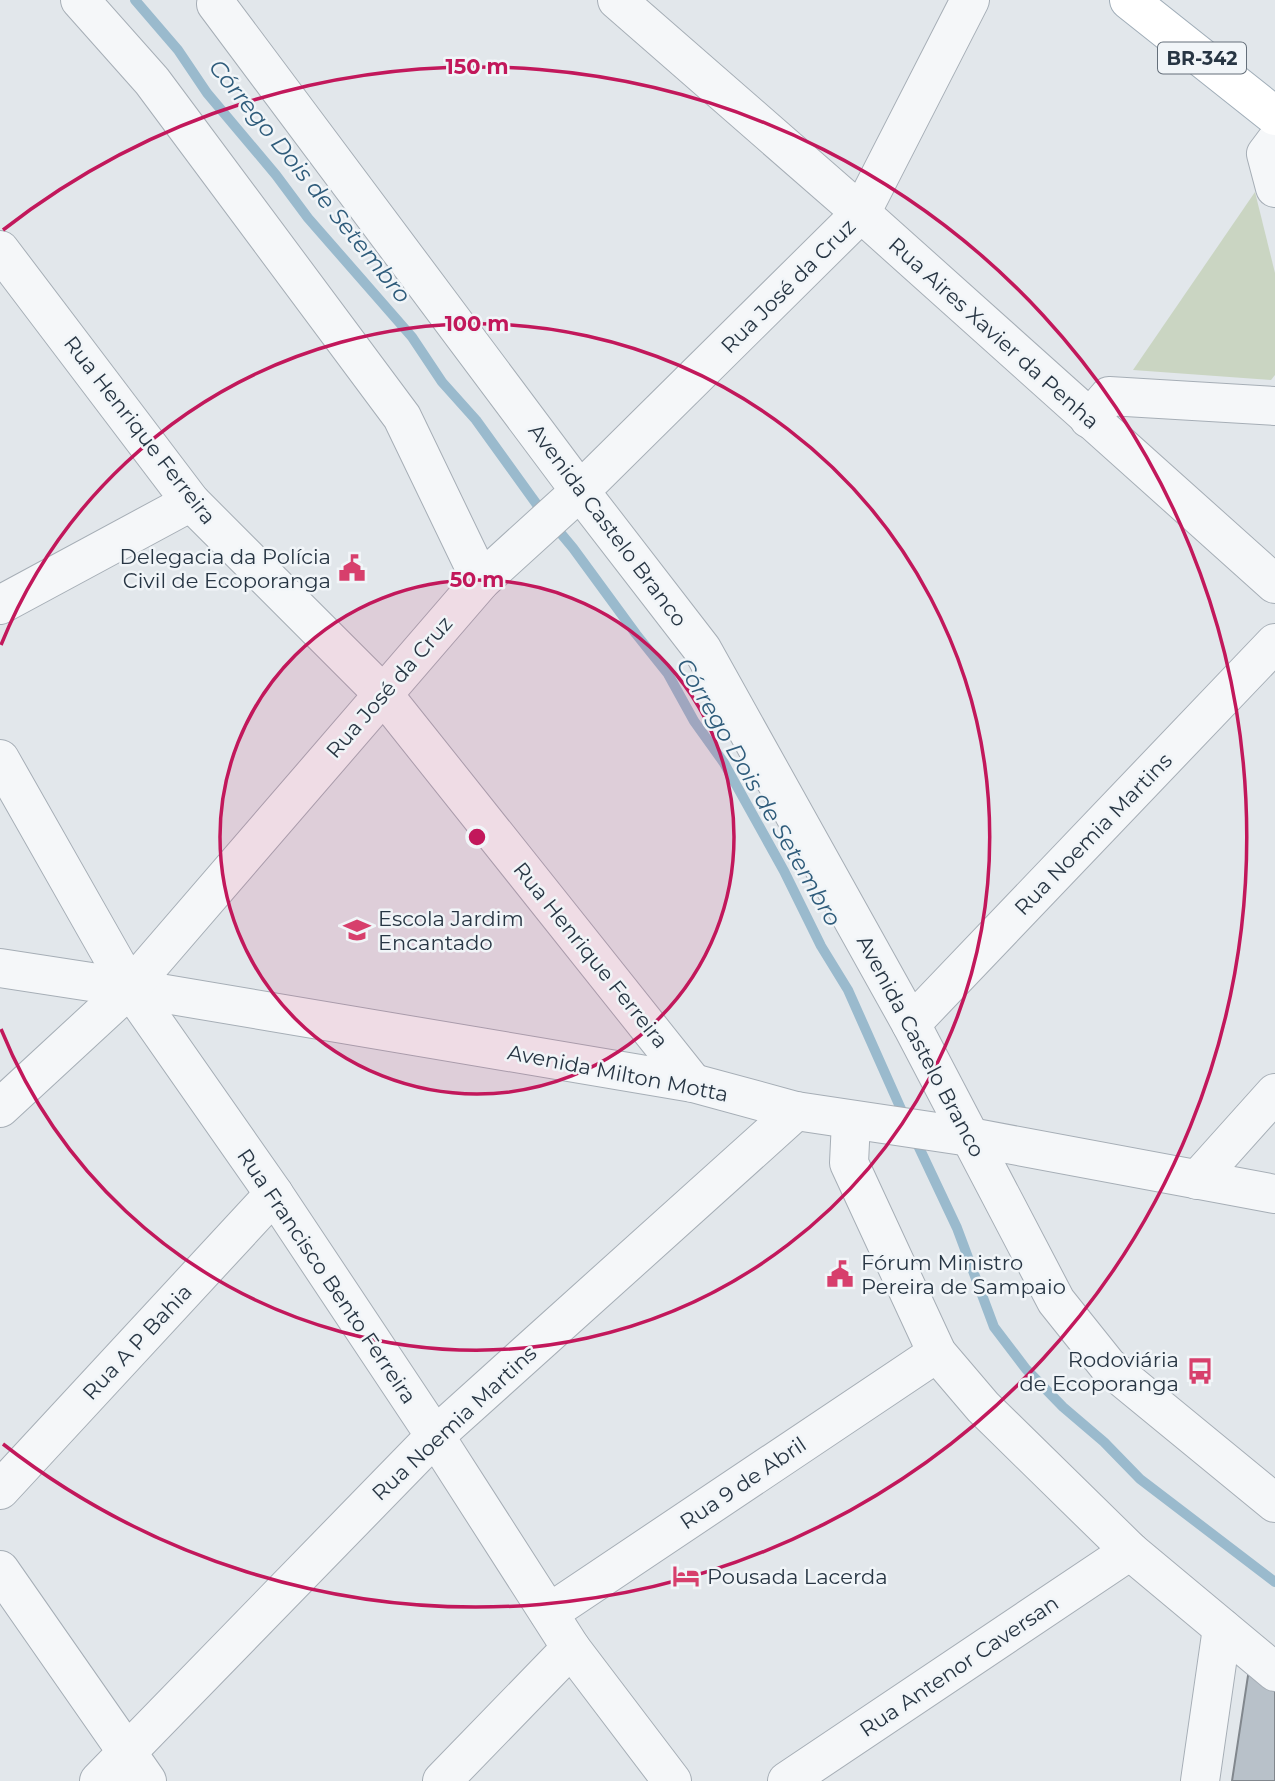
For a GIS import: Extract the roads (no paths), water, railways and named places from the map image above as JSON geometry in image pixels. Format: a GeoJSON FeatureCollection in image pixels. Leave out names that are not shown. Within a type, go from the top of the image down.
{"type":"FeatureCollection","features":[{"type":"Feature","properties":{"kind":"main road","name":"BR-342"},"geometry":{"type":"LineString","coordinates":[[1129,0],[1275,116]]}},
{"type":"Feature","properties":{"kind":"street"},"geometry":{"type":"LineString","coordinates":[[80,0],[152,81],[402,417],[481,581]]}},
{"type":"Feature","properties":{"kind":"street","name":"Rua Aires Xavier da Penha"},"geometry":{"type":"LineString","coordinates":[[617,0],[861,213],[1275,584]]}},
{"type":"Feature","properties":{"kind":"street","name":"Rua José da Cruz"},"geometry":{"type":"LineString","coordinates":[[0,1108],[130,988],[481,581],[580,491],[861,213],[970,0]]}},
{"type":"Feature","properties":{"kind":"street","name":"Avenida Castelo Branco"},"geometry":{"type":"LineString","coordinates":[[216,4],[580,491],[702,649],[911,1024],[1056,1301],[1108,1366],[1273,1500]]}},
{"type":"Feature","properties":{"kind":"street"},"geometry":{"type":"LineString","coordinates":[[1275,142],[1266,154],[1275,188]]}},
{"type":"Feature","properties":{"kind":"street","name":"Rua Henrique Ferreira"},"geometry":{"type":"LineString","coordinates":[[0,250],[191,502],[383,694],[693,1083]]}},
{"type":"Feature","properties":{"kind":"street"},"geometry":{"type":"LineString","coordinates":[[1089,419],[1109,396],[1275,406]]}},
{"type":"Feature","properties":{"kind":"street"},"geometry":{"type":"LineString","coordinates":[[0,605],[191,502]]}},
{"type":"Feature","properties":{"kind":"street","name":"Rua Noemia Martins"},"geometry":{"type":"LineString","coordinates":[[911,1024],[1275,643]]}},
{"type":"Feature","properties":{"kind":"street","name":"Rua Francisco Bento Ferreira"},"geometry":{"type":"LineString","coordinates":[[0,759],[130,988],[274,1194],[435,1436],[571,1648],[672,1781]]}},
{"type":"Feature","properties":{"kind":"street","name":"Avenida Milton Motta"},"geometry":{"type":"LineString","coordinates":[[0,968],[693,1083],[796,1111],[970,1137],[1275,1194]]}},
{"type":"Feature","properties":{"kind":"street"},"geometry":{"type":"LineString","coordinates":[[1198,1180],[1275,1093]]}},
{"type":"Feature","properties":{"kind":"street","name":"Rua Noemia Martins"},"geometry":{"type":"LineString","coordinates":[[99,1781],[136,1766],[435,1436],[796,1111]]}},
{"type":"Feature","properties":{"kind":"street"},"geometry":{"type":"LineString","coordinates":[[851,1121],[849,1163],[937,1353],[983,1407],[1130,1551],[1275,1672]]}},
{"type":"Feature","properties":{"kind":"street","name":"Rua A P Bahia"},"geometry":{"type":"LineString","coordinates":[[0,1490],[274,1194]]}},
{"type":"Feature","properties":{"kind":"street","name":"Rua 9 de Abril"},"geometry":{"type":"LineString","coordinates":[[549,1613],[937,1353]]}},
{"type":"Feature","properties":{"kind":"street","name":"Rua Antenor Caversan"},"geometry":{"type":"LineString","coordinates":[[787,1781],[1130,1551]]}},
{"type":"Feature","properties":{"kind":"street"},"geometry":{"type":"LineString","coordinates":[[0,1570],[136,1766]]}},
{"type":"Feature","properties":{"kind":"street"},"geometry":{"type":"LineString","coordinates":[[1200,1781],[1222,1628]]}},
{"type":"Feature","properties":{"kind":"street"},"geometry":{"type":"LineString","coordinates":[[442,1781],[571,1648]]}},
{"type":"Feature","properties":{"kind":"waterway","name":"Córrego Dois de Setembro"},"geometry":{"type":"LineString","coordinates":[[135,0],[178,50],[207,93],[276,175],[308,218],[412,337],[442,382],[476,420],[538,506],[668,674],[694,721],[724,763],[784,871],[821,946],[848,990],[905,1118]]}},
{"type":"Feature","properties":{"kind":"waterway","name":"Córrego Dois de Setembro"},"geometry":{"type":"LineString","coordinates":[[915,1139],[957,1228],[994,1327],[1026,1369],[1140,1479],[1275,1582]]}},
{"type":"Feature","properties":{"kind":"place","name":"Delegacia da Polícia Civil de Ecoporanga"},"geometry":{"type":"Point","coordinates":[352,568]}},
{"type":"Feature","properties":{"kind":"place","name":"Escola Jardim Encantado"},"geometry":{"type":"Point","coordinates":[357,930]}},
{"type":"Feature","properties":{"kind":"place","name":"Fórum Ministro Pereira de Sampaio"},"geometry":{"type":"Point","coordinates":[840,1274]}},
{"type":"Feature","properties":{"kind":"place","name":"Rodoviária de Ecoporanga"},"geometry":{"type":"Point","coordinates":[1200,1371]}},
{"type":"Feature","properties":{"kind":"place","name":"Pousada Lacerda"},"geometry":{"type":"Point","coordinates":[686,1576]}}]}
